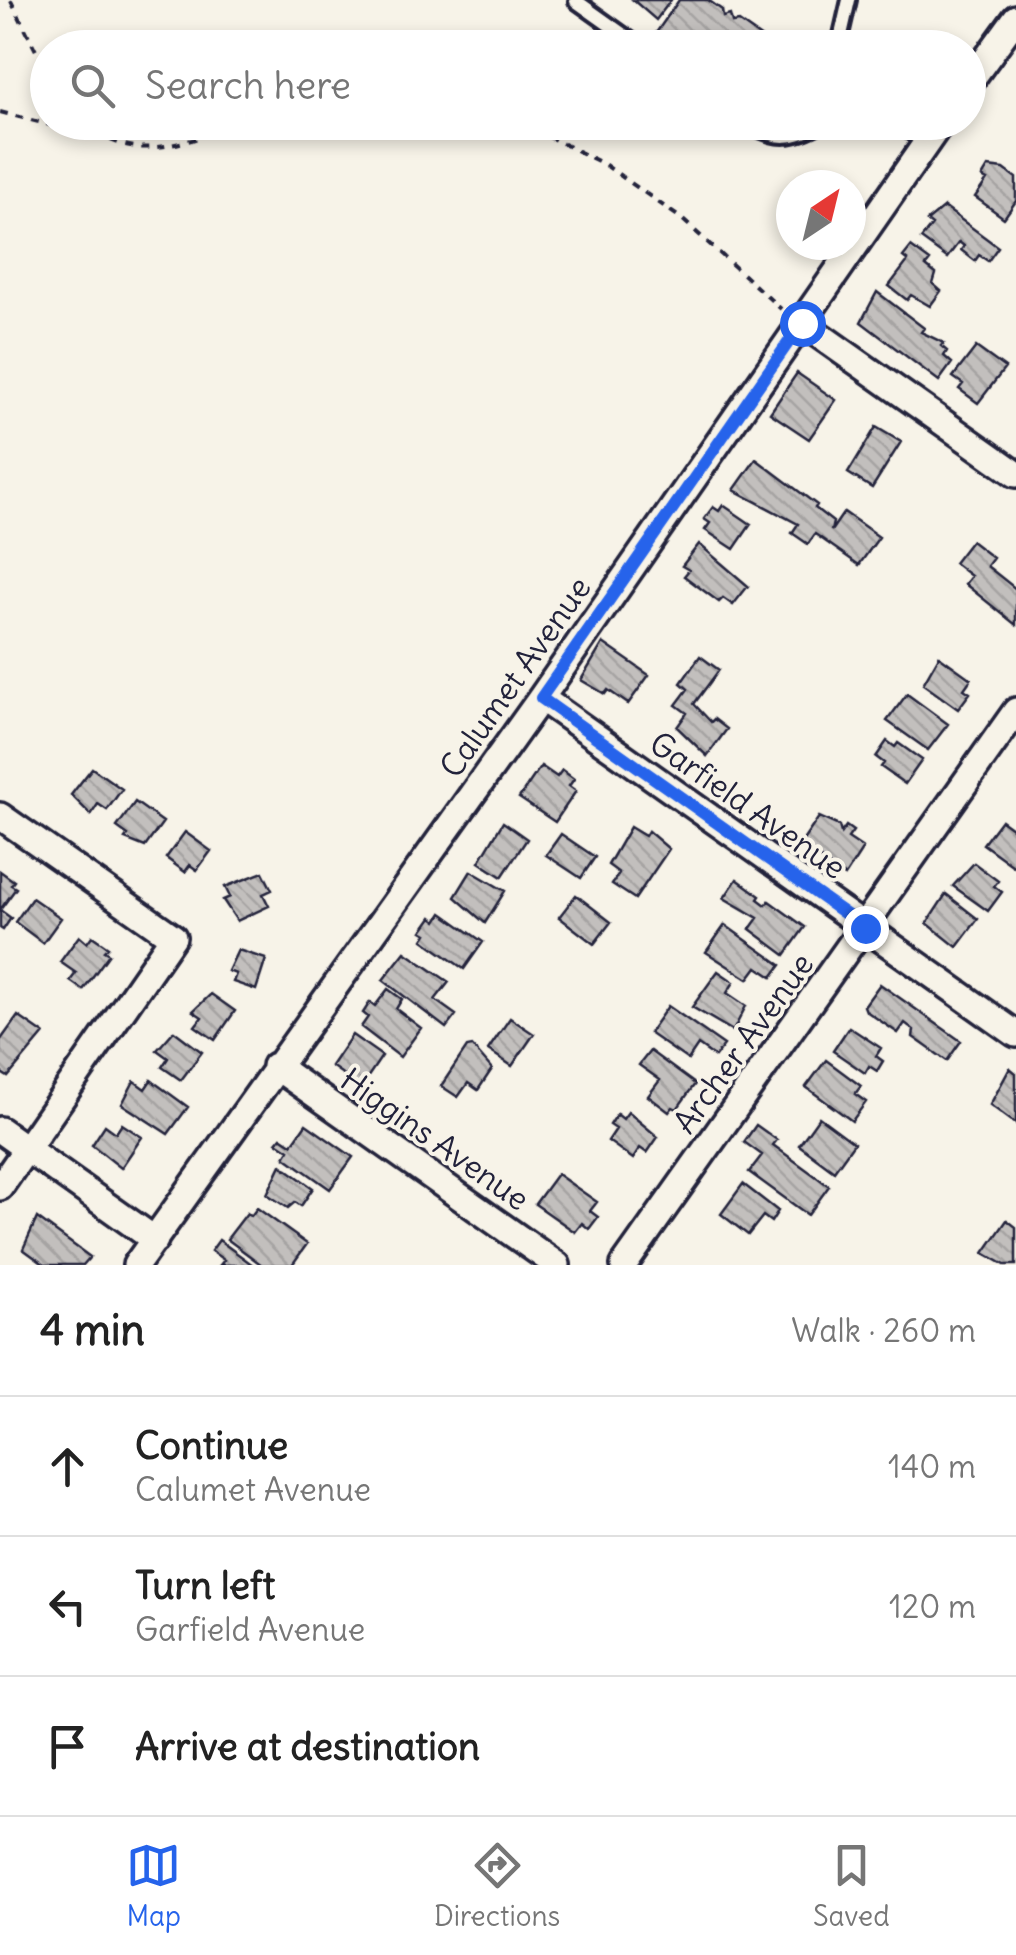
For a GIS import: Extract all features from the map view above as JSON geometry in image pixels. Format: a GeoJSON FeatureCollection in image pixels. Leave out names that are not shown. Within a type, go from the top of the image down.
{"type":"FeatureCollection","features":[{"type":"Feature","properties":{"kind":"street"},"geometry":{"type":"LineString","coordinates":[[986,59],[1016,18]]}},
{"type":"Feature","properties":{"kind":"street","name":"Calumet Avenue"},"geometry":{"type":"LineString","coordinates":[[136,1265],[541,698],[928,140]]}},
{"type":"Feature","properties":{"kind":"street"},"geometry":{"type":"LineString","coordinates":[[802,323],[1016,474]]}},
{"type":"Feature","properties":{"kind":"street","name":"Garfield Avenue"},"geometry":{"type":"LineString","coordinates":[[541,698],[1016,1034]]}},
{"type":"Feature","properties":{"kind":"street","name":"Archer Avenue"},"geometry":{"type":"LineString","coordinates":[[624,1265],[1016,710]]}},
{"type":"Feature","properties":{"kind":"street"},"geometry":{"type":"LineString","coordinates":[[0,816],[173,937],[0,1187]]}},
{"type":"Feature","properties":{"kind":"street","name":"Higgins Avenue"},"geometry":{"type":"LineString","coordinates":[[275,1066],[557,1265]]}},
{"type":"Feature","properties":{"kind":"street"},"geometry":{"type":"LineString","coordinates":[[0,1130],[154,1240]]}},
{"type":"Feature","properties":{"kind":"lane"},"geometry":{"type":"LineString","coordinates":[[842,30],[849,0]]}},
{"type":"Feature","properties":{"kind":"lane"},"geometry":{"type":"LineString","coordinates":[[576,1],[617,30]]}},
{"type":"Feature","properties":{"kind":"path"},"geometry":{"type":"LineString","coordinates":[[11,0],[30,39]]}},
{"type":"Feature","properties":{"kind":"path"},"geometry":{"type":"LineString","coordinates":[[0,112],[30,120]]}},
{"type":"Feature","properties":{"kind":"path"},"geometry":{"type":"LineString","coordinates":[[106,140],[120,146],[162,147],[187,140]]}},
{"type":"Feature","properties":{"kind":"path"},"geometry":{"type":"LineString","coordinates":[[555,140],[604,164],[682,220],[774,304],[802,323]]}},
{"type":"Feature","properties":{"kind":"building"},"geometry":{"type":"Polygon","coordinates":[[[633,0],[671,0],[656,20],[633,0]]]}},
{"type":"Feature","properties":{"kind":"building"},"geometry":{"type":"Polygon","coordinates":[[[679,0],[708,0],[722,10],[723,17],[730,15],[732,23],[739,22],[750,30],[658,30],[679,0]]]}},
{"type":"Feature","properties":{"kind":"building"},"geometry":{"type":"Polygon","coordinates":[[[988,167],[1004,169],[1016,178],[1016,201],[1004,218],[975,197],[987,180],[982,177],[988,167]]]}},
{"type":"Feature","properties":{"kind":"building"},"geometry":{"type":"Polygon","coordinates":[[[944,207],[998,247],[988,261],[979,255],[975,261],[961,250],[964,246],[959,242],[947,258],[921,239],[932,225],[927,221],[944,207]]]}},
{"type":"Feature","properties":{"kind":"building"},"geometry":{"type":"Polygon","coordinates":[[[911,247],[930,261],[926,266],[936,274],[933,284],[941,291],[930,306],[911,295],[907,300],[889,286],[908,261],[903,257],[911,247]]]}},
{"type":"Feature","properties":{"kind":"building"},"geometry":{"type":"Polygon","coordinates":[[[877,292],[924,328],[921,332],[944,343],[944,356],[952,363],[939,381],[861,322],[877,292]]]}},
{"type":"Feature","properties":{"kind":"building"},"geometry":{"type":"Polygon","coordinates":[[[976,347],[1005,368],[978,403],[959,389],[963,384],[953,377],[976,347]]]}},
{"type":"Feature","properties":{"kind":"building"},"geometry":{"type":"Polygon","coordinates":[[[797,373],[836,400],[809,439],[770,413],[797,373]]]}},
{"type":"Feature","properties":{"kind":"building"},"geometry":{"type":"Polygon","coordinates":[[[876,427],[901,442],[872,488],[848,473],[876,427]]]}},
{"type":"Feature","properties":{"kind":"building"},"geometry":{"type":"Polygon","coordinates":[[[756,459],[817,505],[815,508],[833,522],[831,531],[844,512],[879,537],[859,565],[815,534],[808,544],[792,533],[798,524],[734,490],[756,459]]]}},
{"type":"Feature","properties":{"kind":"building"},"geometry":{"type":"Polygon","coordinates":[[[723,505],[751,524],[734,549],[705,530],[710,523],[704,519],[713,507],[719,511],[723,505]]]}},
{"type":"Feature","properties":{"kind":"building"},"geometry":{"type":"Polygon","coordinates":[[[971,541],[993,558],[987,566],[1016,589],[1016,625],[965,584],[971,576],[954,563],[971,541]]]}},
{"type":"Feature","properties":{"kind":"building"},"geometry":{"type":"Polygon","coordinates":[[[699,544],[748,586],[733,605],[723,598],[719,602],[684,576],[689,570],[682,566],[699,544]]]}},
{"type":"Feature","properties":{"kind":"building"},"geometry":{"type":"Polygon","coordinates":[[[603,643],[649,675],[628,704],[608,690],[605,694],[581,680],[603,643]]]}},
{"type":"Feature","properties":{"kind":"building"},"geometry":{"type":"Polygon","coordinates":[[[700,656],[719,670],[694,704],[711,722],[714,719],[727,729],[707,756],[677,727],[687,713],[676,705],[688,689],[681,683],[700,656]]]}},
{"type":"Feature","properties":{"kind":"building"},"geometry":{"type":"Polygon","coordinates":[[[939,656],[971,679],[964,689],[970,693],[958,709],[923,684],[939,656]]]}},
{"type":"Feature","properties":{"kind":"building"},"geometry":{"type":"Polygon","coordinates":[[[907,694],[948,724],[928,750],[887,721],[907,694]]]}},
{"type":"Feature","properties":{"kind":"building"},"geometry":{"type":"Polygon","coordinates":[[[887,741],[895,747],[898,743],[922,760],[905,784],[881,767],[884,763],[876,757],[887,741]]]}},
{"type":"Feature","properties":{"kind":"building"},"geometry":{"type":"Polygon","coordinates":[[[541,766],[557,777],[562,770],[574,779],[569,786],[576,791],[555,822],[519,798],[541,766]]]}},
{"type":"Feature","properties":{"kind":"building"},"geometry":{"type":"Polygon","coordinates":[[[92,768],[122,789],[107,810],[98,804],[91,815],[71,795],[92,768]]]}},
{"type":"Feature","properties":{"kind":"building"},"geometry":{"type":"Polygon","coordinates":[[[135,802],[163,822],[145,847],[125,839],[128,835],[117,827],[135,802]]]}},
{"type":"Feature","properties":{"kind":"building"},"geometry":{"type":"Polygon","coordinates":[[[819,817],[839,826],[841,833],[846,826],[853,831],[848,838],[863,848],[845,876],[800,845],[819,817]]]}},
{"type":"Feature","properties":{"kind":"building"},"geometry":{"type":"Polygon","coordinates":[[[1001,820],[1016,831],[1016,868],[983,844],[1001,820]]]}},
{"type":"Feature","properties":{"kind":"building"},"geometry":{"type":"Polygon","coordinates":[[[503,822],[527,839],[502,877],[479,862],[503,822]]]}},
{"type":"Feature","properties":{"kind":"building"},"geometry":{"type":"Polygon","coordinates":[[[630,827],[645,836],[648,831],[669,849],[635,899],[612,884],[619,873],[608,865],[630,827]]]}},
{"type":"Feature","properties":{"kind":"building"},"geometry":{"type":"Polygon","coordinates":[[[185,832],[211,851],[197,870],[190,865],[185,872],[166,858],[185,832]]]}},
{"type":"Feature","properties":{"kind":"building"},"geometry":{"type":"Polygon","coordinates":[[[561,834],[595,857],[581,878],[546,855],[561,834]]]}},
{"type":"Feature","properties":{"kind":"building"},"geometry":{"type":"Polygon","coordinates":[[[974,863],[998,881],[994,886],[1002,892],[988,911],[953,886],[974,863]]]}},
{"type":"Feature","properties":{"kind":"building"},"geometry":{"type":"Polygon","coordinates":[[[0,871],[14,881],[11,885],[16,888],[0,910],[0,871]]]}},
{"type":"Feature","properties":{"kind":"building"},"geometry":{"type":"Polygon","coordinates":[[[471,871],[505,891],[485,923],[455,897],[471,871]]]}},
{"type":"Feature","properties":{"kind":"building"},"geometry":{"type":"Polygon","coordinates":[[[263,872],[272,890],[263,894],[269,906],[237,921],[223,900],[230,897],[225,887],[263,872]]]}},
{"type":"Feature","properties":{"kind":"building"},"geometry":{"type":"Polygon","coordinates":[[[737,879],[766,905],[769,901],[805,927],[785,955],[750,929],[758,918],[724,898],[737,879]]]}},
{"type":"Feature","properties":{"kind":"building"},"geometry":{"type":"Polygon","coordinates":[[[946,894],[978,919],[957,947],[927,923],[946,894]]]}},
{"type":"Feature","properties":{"kind":"building"},"geometry":{"type":"Polygon","coordinates":[[[576,895],[611,922],[594,944],[559,917],[576,895]]]}},
{"type":"Feature","properties":{"kind":"building"},"geometry":{"type":"Polygon","coordinates":[[[32,898],[61,918],[43,943],[15,922],[32,898]]]}},
{"type":"Feature","properties":{"kind":"building"},"geometry":{"type":"Polygon","coordinates":[[[0,910],[11,918],[3,930],[0,928],[0,910]]]}},
{"type":"Feature","properties":{"kind":"building"},"geometry":{"type":"Polygon","coordinates":[[[442,913],[483,942],[464,969],[423,940],[427,934],[422,931],[432,917],[437,921],[442,913]]]}},
{"type":"Feature","properties":{"kind":"building"},"geometry":{"type":"Polygon","coordinates":[[[725,925],[781,965],[772,977],[757,967],[748,979],[706,952],[725,925]]]}},
{"type":"Feature","properties":{"kind":"building"},"geometry":{"type":"Polygon","coordinates":[[[79,936],[87,943],[92,936],[108,947],[104,951],[109,954],[83,990],[70,981],[76,973],[60,962],[79,936]]]}},
{"type":"Feature","properties":{"kind":"building"},"geometry":{"type":"Polygon","coordinates":[[[238,950],[266,959],[256,990],[233,982],[236,974],[228,971],[238,950]]]}},
{"type":"Feature","properties":{"kind":"building"},"geometry":{"type":"Polygon","coordinates":[[[405,952],[449,982],[435,1000],[456,1015],[446,1028],[383,980],[405,952]]]}},
{"type":"Feature","properties":{"kind":"building"},"geometry":{"type":"Polygon","coordinates":[[[718,971],[734,982],[727,993],[746,1006],[733,1031],[692,1007],[718,971]]]}},
{"type":"Feature","properties":{"kind":"building"},"geometry":{"type":"Polygon","coordinates":[[[880,984],[961,1041],[947,1061],[913,1037],[914,1030],[905,1023],[898,1033],[866,1011],[864,1006],[880,984]]]}},
{"type":"Feature","properties":{"kind":"building"},"geometry":{"type":"Polygon","coordinates":[[[388,989],[402,999],[396,1009],[421,1028],[400,1057],[361,1027],[368,1017],[363,1013],[370,1002],[375,1006],[388,989]]]}},
{"type":"Feature","properties":{"kind":"building"},"geometry":{"type":"Polygon","coordinates":[[[211,994],[235,1011],[215,1040],[195,1026],[202,1017],[193,1011],[211,994]]]}},
{"type":"Feature","properties":{"kind":"building"},"geometry":{"type":"Polygon","coordinates":[[[668,1006],[724,1045],[715,1057],[698,1045],[688,1060],[649,1033],[668,1006]]]}},
{"type":"Feature","properties":{"kind":"building"},"geometry":{"type":"Polygon","coordinates":[[[18,1016],[44,1034],[8,1077],[0,1072],[0,1041],[18,1016]]]}},
{"type":"Feature","properties":{"kind":"building"},"geometry":{"type":"Polygon","coordinates":[[[510,1018],[534,1034],[512,1066],[488,1050],[510,1018]]]}},
{"type":"Feature","properties":{"kind":"building"},"geometry":{"type":"Polygon","coordinates":[[[849,1027],[881,1048],[876,1056],[883,1061],[877,1071],[869,1066],[865,1073],[833,1051],[849,1027]]]}},
{"type":"Feature","properties":{"kind":"building"},"geometry":{"type":"Polygon","coordinates":[[[174,1031],[202,1052],[181,1080],[162,1067],[168,1058],[157,1050],[174,1031]]]}},
{"type":"Feature","properties":{"kind":"building"},"geometry":{"type":"Polygon","coordinates":[[[352,1035],[382,1056],[361,1087],[331,1066],[352,1035]]]}},
{"type":"Feature","properties":{"kind":"building"},"geometry":{"type":"Polygon","coordinates":[[[472,1046],[492,1069],[478,1090],[468,1083],[458,1097],[441,1086],[467,1047],[472,1046]]]}},
{"type":"Feature","properties":{"kind":"building"},"geometry":{"type":"Polygon","coordinates":[[[650,1051],[695,1084],[677,1109],[673,1107],[669,1112],[648,1096],[660,1080],[639,1065],[650,1051]]]}},
{"type":"Feature","properties":{"kind":"building"},"geometry":{"type":"Polygon","coordinates":[[[826,1060],[861,1086],[855,1094],[866,1102],[852,1121],[806,1087],[826,1060]]]}},
{"type":"Feature","properties":{"kind":"building"},"geometry":{"type":"Polygon","coordinates":[[[1010,1068],[1016,1073],[1016,1124],[990,1105],[1010,1068]]]}},
{"type":"Feature","properties":{"kind":"building"},"geometry":{"type":"Polygon","coordinates":[[[151,1080],[188,1107],[168,1134],[122,1104],[134,1081],[145,1089],[151,1080]]]}},
{"type":"Feature","properties":{"kind":"building"},"geometry":{"type":"Polygon","coordinates":[[[628,1112],[658,1137],[647,1153],[640,1148],[633,1159],[608,1141],[616,1129],[610,1125],[617,1114],[623,1119],[628,1112]]]}},
{"type":"Feature","properties":{"kind":"building"},"geometry":{"type":"Polygon","coordinates":[[[819,1117],[854,1143],[834,1171],[799,1145],[819,1117]]]}},
{"type":"Feature","properties":{"kind":"building"},"geometry":{"type":"Polygon","coordinates":[[[122,1124],[142,1137],[121,1168],[92,1145],[105,1125],[116,1133],[122,1124]]]}},
{"type":"Feature","properties":{"kind":"building"},"geometry":{"type":"Polygon","coordinates":[[[306,1124],[353,1157],[330,1189],[285,1157],[289,1150],[277,1142],[281,1137],[292,1144],[306,1124]]]}},
{"type":"Feature","properties":{"kind":"building"},"geometry":{"type":"Polygon","coordinates":[[[756,1125],[777,1140],[773,1145],[829,1186],[808,1215],[749,1172],[762,1155],[744,1142],[756,1125]]]}},
{"type":"Feature","properties":{"kind":"building"},"geometry":{"type":"Polygon","coordinates":[[[281,1165],[313,1188],[301,1206],[295,1202],[288,1208],[267,1194],[281,1165]]]}},
{"type":"Feature","properties":{"kind":"building"},"geometry":{"type":"Polygon","coordinates":[[[557,1174],[597,1202],[590,1211],[598,1217],[589,1229],[582,1223],[575,1232],[535,1204],[557,1174]]]}},
{"type":"Feature","properties":{"kind":"building"},"geometry":{"type":"Polygon","coordinates":[[[743,1184],[778,1211],[771,1222],[763,1216],[748,1235],[721,1214],[743,1184]]]}},
{"type":"Feature","properties":{"kind":"building"},"geometry":{"type":"Polygon","coordinates":[[[257,1208],[307,1244],[292,1265],[262,1265],[227,1239],[247,1213],[251,1216],[257,1208]]]}},
{"type":"Feature","properties":{"kind":"building"},"geometry":{"type":"Polygon","coordinates":[[[37,1218],[90,1257],[83,1265],[45,1265],[23,1249],[37,1218]]]}},
{"type":"Feature","properties":{"kind":"building"},"geometry":{"type":"Polygon","coordinates":[[[1007,1220],[1016,1227],[1016,1265],[1005,1265],[984,1253],[1007,1220]]]}},
{"type":"Feature","properties":{"kind":"building"},"geometry":{"type":"Polygon","coordinates":[[[219,1240],[253,1265],[220,1265],[224,1260],[211,1251],[219,1240]]]}},
{"type":"Feature","properties":{"kind":"route"},"geometry":{"type":"LineString","coordinates":[[802,323],[541,698],[865,928]]}}]}
